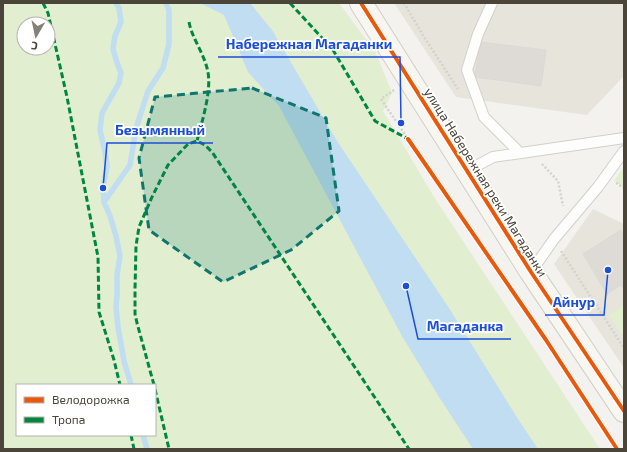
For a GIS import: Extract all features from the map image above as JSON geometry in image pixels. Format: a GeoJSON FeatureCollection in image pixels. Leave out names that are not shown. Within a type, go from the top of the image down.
{"type":"FeatureCollection","features":[{"type":"Feature","properties":{"kind":"street","name":"улица Набережная реки Магаданки"},"geometry":{"type":"LineString","coordinates":[[361,3],[531,272],[624,411]]}},
{"type":"Feature","properties":{"kind":"lane"},"geometry":{"type":"LineString","coordinates":[[492,3],[478,34],[467,70],[484,117],[519,152]]}},
{"type":"Feature","properties":{"kind":"lane"},"geometry":{"type":"LineString","coordinates":[[467,171],[493,157],[519,152],[624,138]]}},
{"type":"Feature","properties":{"kind":"lane"},"geometry":{"type":"LineString","coordinates":[[531,272],[554,239],[598,187],[624,151]]}},
{"type":"Feature","properties":{"kind":"path"},"geometry":{"type":"LineString","coordinates":[[404,3],[424,37],[459,90]]}},
{"type":"Feature","properties":{"kind":"path"},"geometry":{"type":"LineString","coordinates":[[409,79],[381,99],[413,146]]}},
{"type":"Feature","properties":{"kind":"path"},"geometry":{"type":"LineString","coordinates":[[519,152],[539,160],[558,181],[564,210]]}},
{"type":"Feature","properties":{"kind":"path"},"geometry":{"type":"LineString","coordinates":[[554,239],[624,348]]}},
{"type":"Feature","properties":{"kind":"highlighted area"},"geometry":{"type":"Polygon","coordinates":[[[252,88],[326,118],[339,211],[291,250],[223,282],[149,230],[139,158],[155,97],[252,88]]]}},
{"type":"Feature","properties":{"kind":"shaded area"},"geometry":{"type":"Polygon","coordinates":[[[394,3],[624,3],[624,76],[587,115],[456,97],[394,3]]]}},
{"type":"Feature","properties":{"kind":"shaded area"},"geometry":{"type":"Polygon","coordinates":[[[593,209],[624,224],[624,368],[554,264],[593,209]]]}},
{"type":"Feature","properties":{"kind":"green space"},"geometry":{"type":"Polygon","coordinates":[[[3,3],[339,3],[376,53],[392,93],[383,111],[434,197],[600,449],[3,449],[3,3]]]}},
{"type":"Feature","properties":{"kind":"green space"},"geometry":{"type":"Polygon","coordinates":[[[624,167],[624,188],[614,181],[624,167]]]}},
{"type":"Feature","properties":{"kind":"green space"},"geometry":{"type":"Polygon","coordinates":[[[624,305],[624,337],[609,315],[624,305]]]}},
{"type":"Feature","properties":{"kind":"water"},"geometry":{"type":"Polygon","coordinates":[[[200,3],[250,3],[272,30],[337,141],[449,308],[538,449],[473,449],[402,336],[279,106],[248,72],[224,15],[200,3]]]}},
{"type":"Feature","properties":{"kind":"building"},"geometry":{"type":"Polygon","coordinates":[[[480,42],[546,50],[541,86],[475,77],[480,42]]]}},
{"type":"Feature","properties":{"kind":"building"},"geometry":{"type":"Polygon","coordinates":[[[621,230],[624,235],[624,290],[621,285],[607,294],[583,254],[621,230]]]}},
{"type":"Feature","properties":{"kind":"waterway"},"geometry":{"type":"LineString","coordinates":[[116,3],[119,8],[121,22],[115,36],[113,49],[121,73],[119,83],[102,113],[100,130],[107,166],[103,188],[104,202],[116,236],[120,256],[117,275],[116,307],[118,327],[124,361],[131,384]]}},
{"type":"Feature","properties":{"kind":"waterway"},"geometry":{"type":"LineString","coordinates":[[104,202],[130,165],[136,128],[148,91],[163,68],[169,44],[169,10],[166,3]]}},
{"type":"Feature","properties":{"kind":"waterway"},"geometry":{"type":"LineString","coordinates":[[143,436],[147,449]]}},
{"type":"Feature","properties":{"kind":"marked path"},"geometry":{"type":"LineString","coordinates":[[43,3],[48,13],[67,97],[98,257],[99,312],[120,384]]}},
{"type":"Feature","properties":{"kind":"marked path"},"geometry":{"type":"LineString","coordinates":[[290,3],[333,50],[375,121],[408,139]]}},
{"type":"Feature","properties":{"kind":"marked path"},"geometry":{"type":"LineString","coordinates":[[189,22],[207,68],[209,85],[197,141]]}},
{"type":"Feature","properties":{"kind":"marked path"},"geometry":{"type":"LineString","coordinates":[[154,384],[135,314],[136,246],[139,227],[168,165],[188,144],[197,141],[205,145],[212,152],[409,449]]}},
{"type":"Feature","properties":{"kind":"marked path"},"geometry":{"type":"LineString","coordinates":[[156,393],[169,449]]}},
{"type":"Feature","properties":{"kind":"marked path"},"geometry":{"type":"LineString","coordinates":[[131,436],[134,449]]}},
{"type":"Feature","properties":{"kind":"cycle path"},"geometry":{"type":"LineString","coordinates":[[361,3],[531,272],[624,411]]}},
{"type":"Feature","properties":{"kind":"cycle path"},"geometry":{"type":"LineString","coordinates":[[408,139],[546,340],[617,449]]}},
{"type":"Feature","properties":{"kind":"place","name":"Набережная Магаданки"},"geometry":{"type":"Point","coordinates":[401,123]}},
{"type":"Feature","properties":{"kind":"place","name":"Безымянный"},"geometry":{"type":"Point","coordinates":[103,188]}},
{"type":"Feature","properties":{"kind":"place","name":"Айнур"},"geometry":{"type":"Point","coordinates":[608,270]}},
{"type":"Feature","properties":{"kind":"place","name":"Магаданка"},"geometry":{"type":"Point","coordinates":[406,286]}}]}
